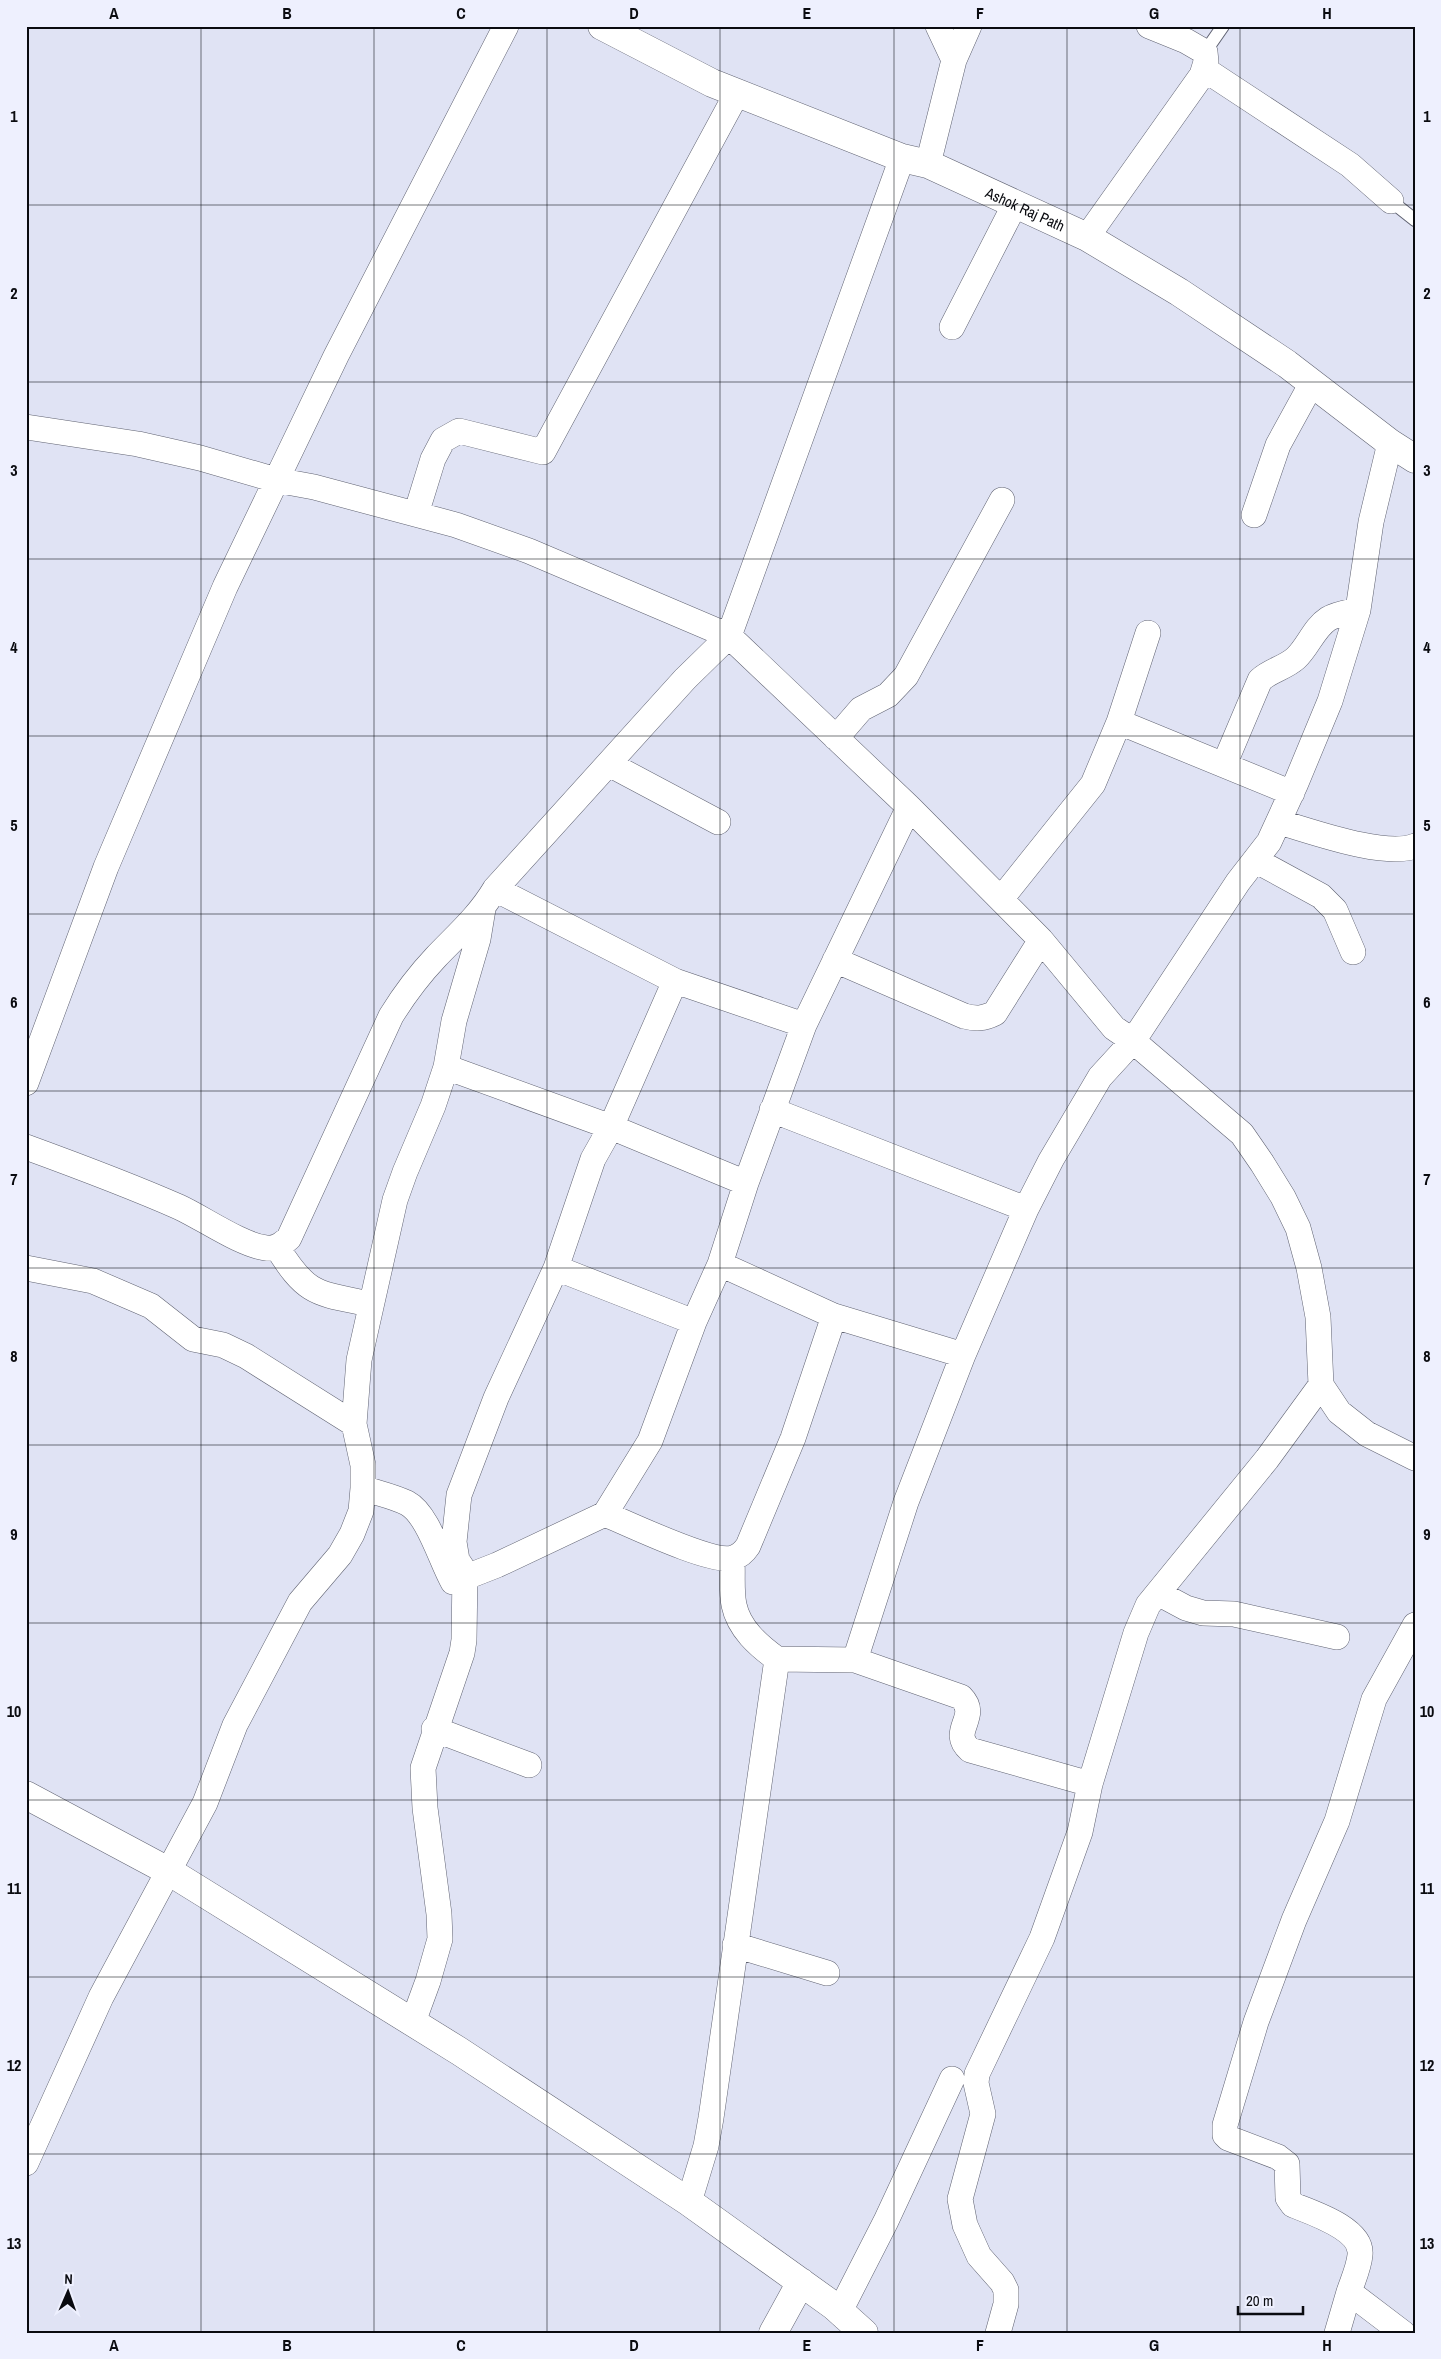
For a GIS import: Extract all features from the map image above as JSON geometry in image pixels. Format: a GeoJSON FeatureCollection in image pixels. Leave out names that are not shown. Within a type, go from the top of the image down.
{"type":"FeatureCollection","features":[{"type":"Feature","properties":{"kind":"street"},"geometry":{"type":"LineString","coordinates":[[26,1083],[106,867],[225,587],[336,356],[506,26]]}},
{"type":"Feature","properties":{"kind":"street","name":"Ashok Raj Path"},"geometry":{"type":"LineString","coordinates":[[602,26],[712,83],[902,158],[928,164],[1087,238],[1179,292],[1312,383],[1390,443],[1415,459]]}},
{"type":"Feature","properties":{"kind":"street"},"geometry":{"type":"LineString","coordinates":[[938,26],[954,60]]}},
{"type":"Feature","properties":{"kind":"street"},"geometry":{"type":"LineString","coordinates":[[928,164],[954,60],[968,26]]}},
{"type":"Feature","properties":{"kind":"street"},"geometry":{"type":"LineString","coordinates":[[1149,26],[1186,41],[1204,61],[1350,165],[1390,201]]}},
{"type":"Feature","properties":{"kind":"street"},"geometry":{"type":"LineString","coordinates":[[1087,238],[1202,75],[1204,61]]}},
{"type":"Feature","properties":{"kind":"street"},"geometry":{"type":"LineString","coordinates":[[416,514],[433,459],[443,440],[460,431],[542,452],[737,93]]}},
{"type":"Feature","properties":{"kind":"street"},"geometry":{"type":"LineString","coordinates":[[26,1147],[117,1180],[196,1215],[240,1239],[264,1248],[278,1247],[289,1238],[298,1223],[396,1008],[419,976],[684,679],[729,636],[902,158]]}},
{"type":"Feature","properties":{"kind":"street"},"geometry":{"type":"LineString","coordinates":[[952,327],[1015,204]]}},
{"type":"Feature","properties":{"kind":"street"},"geometry":{"type":"LineString","coordinates":[[1254,515],[1278,445],[1312,383]]}},
{"type":"Feature","properties":{"kind":"street"},"geometry":{"type":"LineString","coordinates":[[26,427],[138,444],[200,458],[276,480],[416,514],[504,541],[729,636],[909,807],[1001,899],[1041,940],[1114,1028],[1133,1041],[1242,1134],[1283,1197],[1298,1228],[1309,1268],[1318,1317],[1321,1384],[1339,1412],[1367,1434],[1415,1458]]}},
{"type":"Feature","properties":{"kind":"street"},"geometry":{"type":"LineString","coordinates":[[855,1660],[906,1502],[963,1355],[1026,1209],[1056,1151],[1100,1077],[1133,1041],[1269,842],[1292,793],[1330,702],[1358,610],[1372,522],[1390,443]]}},
{"type":"Feature","properties":{"kind":"street"},"geometry":{"type":"LineString","coordinates":[[836,738],[861,709],[888,695],[906,676],[1002,500]]}},
{"type":"Feature","properties":{"kind":"street"},"geometry":{"type":"LineString","coordinates":[[1224,765],[1260,680],[1298,656],[1322,623],[1330,618],[1358,610]]}},
{"type":"Feature","properties":{"kind":"street"},"geometry":{"type":"LineString","coordinates":[[1001,899],[1093,784],[1119,722],[1148,633]]}},
{"type":"Feature","properties":{"kind":"street"},"geometry":{"type":"LineString","coordinates":[[1119,722],[1292,793]]}},
{"type":"Feature","properties":{"kind":"street"},"geometry":{"type":"LineString","coordinates":[[609,764],[718,822]]}},
{"type":"Feature","properties":{"kind":"street"},"geometry":{"type":"LineString","coordinates":[[465,1572],[474,1574],[497,1566],[605,1514],[650,1441],[694,1322],[720,1264],[746,1183],[804,1025],[909,807]]}},
{"type":"Feature","properties":{"kind":"street"},"geometry":{"type":"LineString","coordinates":[[1278,822],[1373,846],[1395,849],[1415,846]]}},
{"type":"Feature","properties":{"kind":"street"},"geometry":{"type":"LineString","coordinates":[[1255,860],[1321,896],[1335,910],[1352,952]]}},
{"type":"Feature","properties":{"kind":"street"},"geometry":{"type":"LineString","coordinates":[[489,899],[675,981],[804,1025]]}},
{"type":"Feature","properties":{"kind":"street"},"geometry":{"type":"LineString","coordinates":[[26,2163],[101,1997],[170,1872],[205,1803],[235,1725],[300,1602],[340,1555],[352,1534],[361,1510],[363,1488],[362,1465],[354,1424],[359,1360],[370,1304],[395,1200],[404,1172],[433,1106],[446,1067],[454,1021],[489,899]]}},
{"type":"Feature","properties":{"kind":"street"},"geometry":{"type":"LineString","coordinates":[[835,960],[964,1016],[984,1019],[995,1013],[1041,940]]}},
{"type":"Feature","properties":{"kind":"street"},"geometry":{"type":"LineString","coordinates":[[413,2022],[428,1981],[440,1939],[440,1914],[423,1768],[434,1729],[462,1653],[464,1640],[465,1572],[457,1560],[454,1542],[459,1495],[496,1398],[556,1268],[593,1159],[611,1126],[675,981]]}},
{"type":"Feature","properties":{"kind":"street"},"geometry":{"type":"LineString","coordinates":[[446,1067],[611,1126],[746,1183]]}},
{"type":"Feature","properties":{"kind":"street"},"geometry":{"type":"LineString","coordinates":[[772,1110],[1026,1209]]}},
{"type":"Feature","properties":{"kind":"street"},"geometry":{"type":"LineString","coordinates":[[278,1247],[301,1281],[313,1291],[370,1304]]}},
{"type":"Feature","properties":{"kind":"street"},"geometry":{"type":"LineString","coordinates":[[720,1264],[834,1316],[963,1355]]}},
{"type":"Feature","properties":{"kind":"street"},"geometry":{"type":"LineString","coordinates":[[26,1268],[93,1281],[151,1306],[194,1339],[223,1346],[246,1356],[354,1424]]}},
{"type":"Feature","properties":{"kind":"street"},"geometry":{"type":"LineString","coordinates":[[556,1268],[694,1322]]}},
{"type":"Feature","properties":{"kind":"street"},"geometry":{"type":"LineString","coordinates":[[605,1514],[709,1556],[732,1559],[741,1554],[748,1546],[793,1438],[834,1316]]}},
{"type":"Feature","properties":{"kind":"street"},"geometry":{"type":"LineString","coordinates":[[998,2333],[1006,2304],[1006,2290],[1002,2282],[979,2256],[965,2225],[960,2199],[983,2114],[976,2083],[977,2074],[1042,1938],[1080,1832],[1090,1784],[1136,1633],[1148,1605],[1267,1459],[1321,1384]]}},
{"type":"Feature","properties":{"kind":"street"},"geometry":{"type":"LineString","coordinates":[[363,1488],[409,1504],[418,1512],[428,1526],[447,1570],[465,1602]]}},
{"type":"Feature","properties":{"kind":"street"},"geometry":{"type":"LineString","coordinates":[[732,1559],[734,1607],[746,1630],[757,1644],[777,1659],[855,1660],[961,1697],[967,1703],[969,1715],[961,1734],[963,1744],[970,1750],[1090,1784]]}},
{"type":"Feature","properties":{"kind":"street"},"geometry":{"type":"LineString","coordinates":[[1158,1593],[1186,1608],[1203,1613],[1234,1614],[1338,1637]]}},
{"type":"Feature","properties":{"kind":"street"},"geometry":{"type":"LineString","coordinates":[[1337,2333],[1360,2253],[1358,2240],[1350,2232],[1293,2205],[1288,2198],[1287,2164],[1278,2157],[1228,2138],[1224,2125],[1256,2022],[1294,1920],[1337,1821],[1374,1699],[1415,1625]]}},
{"type":"Feature","properties":{"kind":"street"},"geometry":{"type":"LineString","coordinates":[[689,2202],[706,2146],[711,2118],[777,1659]]}},
{"type":"Feature","properties":{"kind":"street"},"geometry":{"type":"LineString","coordinates":[[434,1729],[529,1765]]}},
{"type":"Feature","properties":{"kind":"street"},"geometry":{"type":"LineString","coordinates":[[26,1795],[170,1872],[413,2022],[689,2202],[840,2311],[864,2333]]}},
{"type":"Feature","properties":{"kind":"street"},"geometry":{"type":"LineString","coordinates":[[735,1945],[827,1973]]}},
{"type":"Feature","properties":{"kind":"street"},"geometry":{"type":"LineString","coordinates":[[840,2311],[886,2221],[952,2079]]}},
{"type":"Feature","properties":{"kind":"street"},"geometry":{"type":"LineString","coordinates":[[773,2333],[801,2282]]}},
{"type":"Feature","properties":{"kind":"street"},"geometry":{"type":"LineString","coordinates":[[1349,2292],[1403,2333]]}},
{"type":"Feature","properties":{"kind":"lane"},"geometry":{"type":"LineString","coordinates":[[1204,61],[1223,26]]}},
{"type":"Feature","properties":{"kind":"lane"},"geometry":{"type":"LineString","coordinates":[[1390,201],[1415,220]]}}]}
